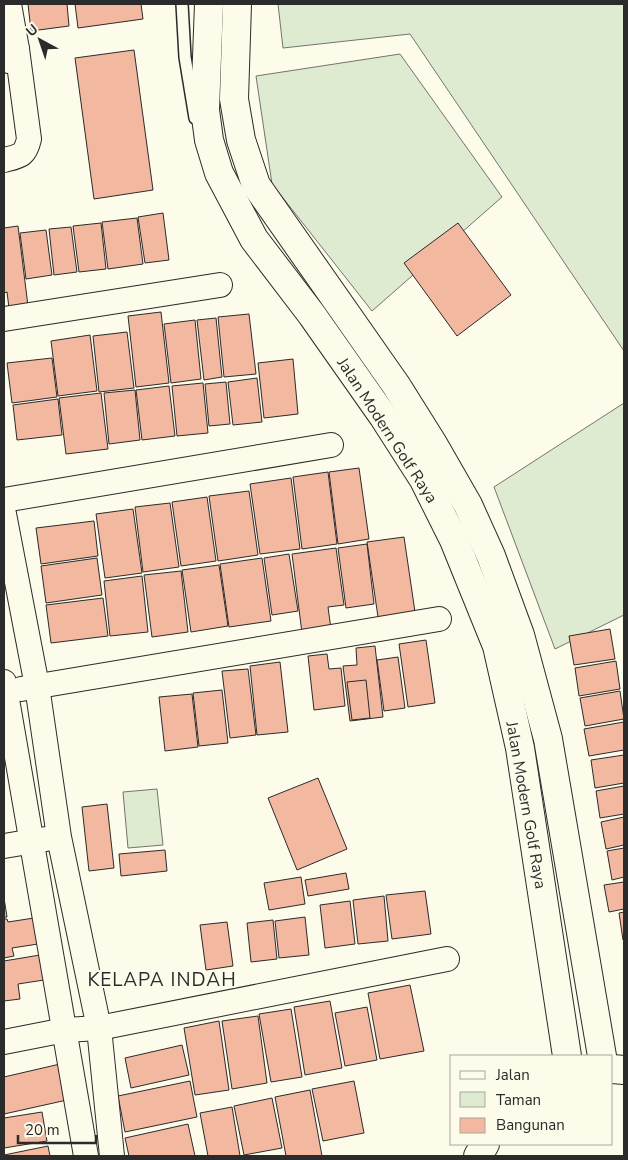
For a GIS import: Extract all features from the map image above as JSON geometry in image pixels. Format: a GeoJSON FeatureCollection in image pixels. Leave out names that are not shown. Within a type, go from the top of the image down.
{"type":"FeatureCollection","features":[{"type":"Feature","properties":{"kind":"street"},"geometry":{"type":"LineString","coordinates":[[4,160],[18,156],[26,150],[29,139],[10,58],[9,4]]}},
{"type":"Feature","properties":{"kind":"street","name":"Jalan Modern Golf Raya"},"geometry":{"type":"LineString","coordinates":[[209,4],[205,110],[209,140],[219,173],[254,239],[317,323],[424,480],[454,540],[496,646],[520,748],[567,1055]]}},
{"type":"Feature","properties":{"kind":"street","name":"Jalan Modern Golf Raya"},"geometry":{"type":"LineString","coordinates":[[237,4],[234,99],[241,140],[256,185],[396,385],[433,444],[472,513],[491,556],[520,634],[548,739],[602,1055]]}},
{"type":"Feature","properties":{"kind":"street"},"geometry":{"type":"LineString","coordinates":[[4,319],[220,285]]}},
{"type":"Feature","properties":{"kind":"street"},"geometry":{"type":"LineString","coordinates":[[4,500],[331,445]]}},
{"type":"Feature","properties":{"kind":"street"},"geometry":{"type":"LineString","coordinates":[[4,514],[37,686],[59,837],[99,1028],[112,1156]]}},
{"type":"Feature","properties":{"kind":"street"},"geometry":{"type":"LineString","coordinates":[[86,1156],[5,687],[37,686],[439,619]]}},
{"type":"Feature","properties":{"kind":"street"},"geometry":{"type":"LineString","coordinates":[[4,846],[59,837]]}},
{"type":"Feature","properties":{"kind":"street"},"geometry":{"type":"LineString","coordinates":[[4,1042],[65,1030],[99,1028],[447,959]]}},
{"type":"Feature","properties":{"kind":"street"},"geometry":{"type":"LineString","coordinates":[[478,1156],[484,1145]]}},
{"type":"Feature","properties":{"kind":"lane"},"geometry":{"type":"LineString","coordinates":[[182,4],[185,57],[192,106],[197,125],[209,140]]}},
{"type":"Feature","properties":{"kind":"green space"},"geometry":{"type":"Polygon","coordinates":[[[278,4],[624,4],[624,351],[410,34],[283,48],[278,4]]]}},
{"type":"Feature","properties":{"kind":"green space"},"geometry":{"type":"Polygon","coordinates":[[[400,54],[502,197],[372,311],[272,184],[256,76],[400,54]]]}},
{"type":"Feature","properties":{"kind":"green space"},"geometry":{"type":"Polygon","coordinates":[[[624,403],[624,615],[555,649],[494,487],[624,403]]]}},
{"type":"Feature","properties":{"kind":"green space"},"geometry":{"type":"Polygon","coordinates":[[[157,789],[163,845],[128,848],[123,792],[157,789]]]}},
{"type":"Feature","properties":{"kind":"building"},"geometry":{"type":"Polygon","coordinates":[[[28,4],[67,4],[69,26],[31,31],[28,4]]]}},
{"type":"Feature","properties":{"kind":"building"},"geometry":{"type":"Polygon","coordinates":[[[75,4],[141,4],[143,19],[78,28],[75,4]]]}},
{"type":"Feature","properties":{"kind":"building"},"geometry":{"type":"Polygon","coordinates":[[[134,50],[153,190],[94,199],[75,58],[134,50]]]}},
{"type":"Feature","properties":{"kind":"building"},"geometry":{"type":"Polygon","coordinates":[[[163,213],[169,260],[145,263],[138,217],[163,213]]]}},
{"type":"Feature","properties":{"kind":"building"},"geometry":{"type":"Polygon","coordinates":[[[137,218],[143,264],[108,269],[102,222],[137,218]]]}},
{"type":"Feature","properties":{"kind":"building"},"geometry":{"type":"Polygon","coordinates":[[[101,223],[106,269],[79,272],[73,226],[101,223]]]}},
{"type":"Feature","properties":{"kind":"building"},"geometry":{"type":"Polygon","coordinates":[[[458,223],[511,295],[457,336],[404,263],[458,223]]]}},
{"type":"Feature","properties":{"kind":"building"},"geometry":{"type":"Polygon","coordinates":[[[18,226],[28,306],[9,308],[7,292],[4,293],[4,228],[18,226]]]}},
{"type":"Feature","properties":{"kind":"building"},"geometry":{"type":"Polygon","coordinates":[[[71,227],[77,272],[54,275],[49,229],[71,227]]]}},
{"type":"Feature","properties":{"kind":"building"},"geometry":{"type":"Polygon","coordinates":[[[46,230],[52,275],[26,279],[20,233],[46,230]]]}},
{"type":"Feature","properties":{"kind":"building"},"geometry":{"type":"Polygon","coordinates":[[[161,312],[169,383],[136,387],[128,316],[161,312]]]}},
{"type":"Feature","properties":{"kind":"building"},"geometry":{"type":"Polygon","coordinates":[[[249,314],[256,374],[224,377],[218,317],[249,314]]]}},
{"type":"Feature","properties":{"kind":"building"},"geometry":{"type":"Polygon","coordinates":[[[216,318],[222,377],[204,380],[197,320],[216,318]]]}},
{"type":"Feature","properties":{"kind":"building"},"geometry":{"type":"Polygon","coordinates":[[[195,320],[201,379],[171,383],[164,324],[195,320]]]}},
{"type":"Feature","properties":{"kind":"building"},"geometry":{"type":"Polygon","coordinates":[[[127,332],[134,388],[99,392],[93,336],[127,332]]]}},
{"type":"Feature","properties":{"kind":"building"},"geometry":{"type":"Polygon","coordinates":[[[90,335],[97,391],[58,396],[51,341],[90,335]]]}},
{"type":"Feature","properties":{"kind":"building"},"geometry":{"type":"Polygon","coordinates":[[[52,358],[57,397],[12,403],[7,363],[52,358]]]}},
{"type":"Feature","properties":{"kind":"building"},"geometry":{"type":"Polygon","coordinates":[[[293,359],[298,414],[264,418],[258,363],[293,359]]]}},
{"type":"Feature","properties":{"kind":"building"},"geometry":{"type":"Polygon","coordinates":[[[257,378],[262,422],[233,425],[228,382],[257,378]]]}},
{"type":"Feature","properties":{"kind":"building"},"geometry":{"type":"Polygon","coordinates":[[[226,382],[230,424],[209,426],[205,384],[226,382]]]}},
{"type":"Feature","properties":{"kind":"building"},"geometry":{"type":"Polygon","coordinates":[[[203,383],[208,433],[177,436],[172,386],[203,383]]]}},
{"type":"Feature","properties":{"kind":"building"},"geometry":{"type":"Polygon","coordinates":[[[169,386],[175,436],[142,440],[136,390],[169,386]]]}},
{"type":"Feature","properties":{"kind":"building"},"geometry":{"type":"Polygon","coordinates":[[[135,390],[140,440],[109,444],[104,393],[135,390]]]}},
{"type":"Feature","properties":{"kind":"building"},"geometry":{"type":"Polygon","coordinates":[[[101,393],[108,449],[66,454],[59,398],[101,393]]]}},
{"type":"Feature","properties":{"kind":"building"},"geometry":{"type":"Polygon","coordinates":[[[58,399],[62,435],[17,440],[13,405],[58,399]]]}},
{"type":"Feature","properties":{"kind":"building"},"geometry":{"type":"Polygon","coordinates":[[[359,468],[369,539],[338,544],[329,472],[359,468]]]}},
{"type":"Feature","properties":{"kind":"building"},"geometry":{"type":"Polygon","coordinates":[[[328,472],[337,544],[302,549],[293,477],[328,472]]]}},
{"type":"Feature","properties":{"kind":"building"},"geometry":{"type":"Polygon","coordinates":[[[291,478],[300,549],[260,554],[250,484],[291,478]]]}},
{"type":"Feature","properties":{"kind":"building"},"geometry":{"type":"Polygon","coordinates":[[[249,491],[258,555],[218,561],[209,496],[249,491]]]}},
{"type":"Feature","properties":{"kind":"building"},"geometry":{"type":"Polygon","coordinates":[[[207,497],[216,561],[181,566],[172,502],[207,497]]]}},
{"type":"Feature","properties":{"kind":"building"},"geometry":{"type":"Polygon","coordinates":[[[170,503],[179,567],[143,572],[135,507],[170,503]]]}},
{"type":"Feature","properties":{"kind":"building"},"geometry":{"type":"Polygon","coordinates":[[[133,509],[142,573],[105,578],[96,514],[133,509]]]}},
{"type":"Feature","properties":{"kind":"building"},"geometry":{"type":"Polygon","coordinates":[[[94,521],[98,556],[41,564],[36,528],[94,521]]]}},
{"type":"Feature","properties":{"kind":"building"},"geometry":{"type":"Polygon","coordinates":[[[404,537],[415,612],[378,617],[367,542],[404,537]]]}},
{"type":"Feature","properties":{"kind":"building"},"geometry":{"type":"Polygon","coordinates":[[[367,544],[374,604],[346,608],[338,548],[367,544]]]}},
{"type":"Feature","properties":{"kind":"building"},"geometry":{"type":"Polygon","coordinates":[[[336,548],[344,605],[328,607],[331,629],[302,633],[292,554],[336,548]]]}},
{"type":"Feature","properties":{"kind":"building"},"geometry":{"type":"Polygon","coordinates":[[[289,554],[298,611],[272,615],[264,558],[289,554]]]}},
{"type":"Feature","properties":{"kind":"building"},"geometry":{"type":"Polygon","coordinates":[[[97,558],[102,595],[46,603],[41,566],[97,558]]]}},
{"type":"Feature","properties":{"kind":"building"},"geometry":{"type":"Polygon","coordinates":[[[262,558],[271,621],[229,627],[220,564],[262,558]]]}},
{"type":"Feature","properties":{"kind":"building"},"geometry":{"type":"Polygon","coordinates":[[[219,565],[228,626],[191,632],[182,570],[219,565]]]}},
{"type":"Feature","properties":{"kind":"building"},"geometry":{"type":"Polygon","coordinates":[[[181,571],[188,632],[152,637],[144,575],[181,571]]]}},
{"type":"Feature","properties":{"kind":"building"},"geometry":{"type":"Polygon","coordinates":[[[142,576],[148,632],[110,636],[104,581],[142,576]]]}},
{"type":"Feature","properties":{"kind":"building"},"geometry":{"type":"Polygon","coordinates":[[[103,598],[108,636],[51,643],[46,605],[103,598]]]}},
{"type":"Feature","properties":{"kind":"building"},"geometry":{"type":"Polygon","coordinates":[[[610,629],[615,659],[574,665],[569,636],[610,629]]]}},
{"type":"Feature","properties":{"kind":"building"},"geometry":{"type":"Polygon","coordinates":[[[426,640],[435,703],[408,707],[399,644],[426,640]]]}},
{"type":"Feature","properties":{"kind":"building"},"geometry":{"type":"Polygon","coordinates":[[[375,646],[383,717],[350,721],[343,666],[357,665],[356,648],[375,646]]]}},
{"type":"Feature","properties":{"kind":"building"},"geometry":{"type":"Polygon","coordinates":[[[327,654],[329,669],[341,668],[345,706],[314,710],[308,656],[327,654]]]}},
{"type":"Feature","properties":{"kind":"building"},"geometry":{"type":"Polygon","coordinates":[[[398,657],[405,708],[384,711],[377,660],[398,657]]]}},
{"type":"Feature","properties":{"kind":"building"},"geometry":{"type":"Polygon","coordinates":[[[616,661],[620,689],[579,696],[575,668],[616,661]]]}},
{"type":"Feature","properties":{"kind":"building"},"geometry":{"type":"Polygon","coordinates":[[[280,662],[288,732],[257,735],[250,666],[280,662]]]}},
{"type":"Feature","properties":{"kind":"building"},"geometry":{"type":"Polygon","coordinates":[[[248,669],[256,735],[230,738],[222,671],[248,669]]]}},
{"type":"Feature","properties":{"kind":"building"},"geometry":{"type":"Polygon","coordinates":[[[366,680],[370,718],[352,720],[347,682],[366,680]]]}},
{"type":"Feature","properties":{"kind":"building"},"geometry":{"type":"Polygon","coordinates":[[[222,690],[228,743],[199,746],[193,693],[222,690]]]}},
{"type":"Feature","properties":{"kind":"building"},"geometry":{"type":"Polygon","coordinates":[[[620,691],[624,719],[585,726],[580,698],[620,691]]]}},
{"type":"Feature","properties":{"kind":"building"},"geometry":{"type":"Polygon","coordinates":[[[192,694],[198,747],[165,751],[159,697],[192,694]]]}},
{"type":"Feature","properties":{"kind":"building"},"geometry":{"type":"Polygon","coordinates":[[[624,722],[624,750],[589,756],[584,729],[624,722]]]}},
{"type":"Feature","properties":{"kind":"building"},"geometry":{"type":"Polygon","coordinates":[[[624,755],[624,783],[595,788],[591,760],[624,755]]]}},
{"type":"Feature","properties":{"kind":"building"},"geometry":{"type":"Polygon","coordinates":[[[318,778],[347,849],[297,870],[268,798],[318,778]]]}},
{"type":"Feature","properties":{"kind":"building"},"geometry":{"type":"Polygon","coordinates":[[[624,786],[624,814],[600,818],[596,791],[624,786]]]}},
{"type":"Feature","properties":{"kind":"building"},"geometry":{"type":"Polygon","coordinates":[[[107,804],[114,868],[89,871],[82,807],[107,804]]]}},
{"type":"Feature","properties":{"kind":"building"},"geometry":{"type":"Polygon","coordinates":[[[624,817],[624,845],[606,849],[601,822],[624,817]]]}},
{"type":"Feature","properties":{"kind":"building"},"geometry":{"type":"Polygon","coordinates":[[[624,848],[624,877],[612,880],[607,851],[624,848]]]}},
{"type":"Feature","properties":{"kind":"building"},"geometry":{"type":"Polygon","coordinates":[[[165,850],[167,871],[121,876],[119,854],[165,850]]]}},
{"type":"Feature","properties":{"kind":"building"},"geometry":{"type":"Polygon","coordinates":[[[346,873],[349,889],[308,896],[305,880],[346,873]]]}},
{"type":"Feature","properties":{"kind":"building"},"geometry":{"type":"Polygon","coordinates":[[[301,877],[305,904],[269,910],[264,883],[301,877]]]}},
{"type":"Feature","properties":{"kind":"building"},"geometry":{"type":"Polygon","coordinates":[[[624,882],[624,909],[609,912],[604,885],[624,882]]]}},
{"type":"Feature","properties":{"kind":"building"},"geometry":{"type":"Polygon","coordinates":[[[425,891],[431,934],[392,939],[386,895],[425,891]]]}},
{"type":"Feature","properties":{"kind":"building"},"geometry":{"type":"Polygon","coordinates":[[[384,896],[388,941],[358,944],[353,900],[384,896]]]}},
{"type":"Feature","properties":{"kind":"building"},"geometry":{"type":"Polygon","coordinates":[[[4,898],[7,917],[4,917],[4,898]]]}},
{"type":"Feature","properties":{"kind":"building"},"geometry":{"type":"Polygon","coordinates":[[[350,901],[355,944],[325,948],[320,905],[350,901]]]}},
{"type":"Feature","properties":{"kind":"building"},"geometry":{"type":"Polygon","coordinates":[[[624,912],[624,940],[623,940],[619,913],[624,912]]]}},
{"type":"Feature","properties":{"kind":"building"},"geometry":{"type":"Polygon","coordinates":[[[305,917],[309,955],[279,958],[275,921],[305,917]]]}},
{"type":"Feature","properties":{"kind":"building"},"geometry":{"type":"Polygon","coordinates":[[[34,918],[38,944],[12,948],[14,956],[4,958],[4,919],[7,919],[8,922],[34,918]]]}},
{"type":"Feature","properties":{"kind":"building"},"geometry":{"type":"Polygon","coordinates":[[[273,920],[277,959],[251,962],[247,923],[273,920]]]}},
{"type":"Feature","properties":{"kind":"building"},"geometry":{"type":"Polygon","coordinates":[[[227,922],[233,966],[206,970],[200,925],[227,922]]]}},
{"type":"Feature","properties":{"kind":"building"},"geometry":{"type":"Polygon","coordinates":[[[40,955],[44,980],[18,984],[20,999],[4,1001],[4,961],[40,955]]]}},
{"type":"Feature","properties":{"kind":"building"},"geometry":{"type":"Polygon","coordinates":[[[410,985],[424,1051],[380,1059],[368,993],[410,985]]]}},
{"type":"Feature","properties":{"kind":"building"},"geometry":{"type":"Polygon","coordinates":[[[330,1001],[342,1068],[305,1075],[294,1007],[330,1001]]]}},
{"type":"Feature","properties":{"kind":"building"},"geometry":{"type":"Polygon","coordinates":[[[367,1007],[377,1060],[345,1066],[335,1013],[367,1007]]]}},
{"type":"Feature","properties":{"kind":"building"},"geometry":{"type":"Polygon","coordinates":[[[291,1009],[302,1077],[271,1082],[259,1014],[291,1009]]]}},
{"type":"Feature","properties":{"kind":"building"},"geometry":{"type":"Polygon","coordinates":[[[258,1016],[267,1083],[232,1089],[222,1021],[258,1016]]]}},
{"type":"Feature","properties":{"kind":"building"},"geometry":{"type":"Polygon","coordinates":[[[219,1021],[229,1090],[195,1095],[184,1028],[219,1021]]]}},
{"type":"Feature","properties":{"kind":"building"},"geometry":{"type":"Polygon","coordinates":[[[182,1045],[189,1075],[131,1088],[125,1058],[182,1045]]]}},
{"type":"Feature","properties":{"kind":"building"},"geometry":{"type":"Polygon","coordinates":[[[60,1064],[67,1100],[4,1114],[4,1077],[60,1064]]]}},
{"type":"Feature","properties":{"kind":"building"},"geometry":{"type":"Polygon","coordinates":[[[190,1081],[197,1117],[125,1132],[118,1096],[190,1081]]]}},
{"type":"Feature","properties":{"kind":"building"},"geometry":{"type":"Polygon","coordinates":[[[354,1081],[364,1133],[323,1141],[312,1089],[354,1081]]]}},
{"type":"Feature","properties":{"kind":"building"},"geometry":{"type":"Polygon","coordinates":[[[310,1090],[322,1156],[286,1156],[275,1097],[310,1090]]]}},
{"type":"Feature","properties":{"kind":"building"},"geometry":{"type":"Polygon","coordinates":[[[272,1098],[282,1148],[244,1155],[234,1106],[272,1098]]]}},
{"type":"Feature","properties":{"kind":"building"},"geometry":{"type":"Polygon","coordinates":[[[232,1107],[240,1156],[208,1156],[200,1113],[232,1107]]]}},
{"type":"Feature","properties":{"kind":"building"},"geometry":{"type":"Polygon","coordinates":[[[42,1112],[47,1141],[4,1148],[4,1118],[42,1112]]]}},
{"type":"Feature","properties":{"kind":"building"},"geometry":{"type":"Polygon","coordinates":[[[188,1124],[195,1156],[129,1156],[125,1138],[188,1124]]]}},
{"type":"Feature","properties":{"kind":"building"},"geometry":{"type":"Polygon","coordinates":[[[48,1146],[50,1156],[4,1156],[4,1155],[48,1146]]]}},
{"type":"Feature","properties":{"kind":"district","name":"KELAPA INDAH"},"geometry":{"type":"Point","coordinates":[162,979]}}]}
